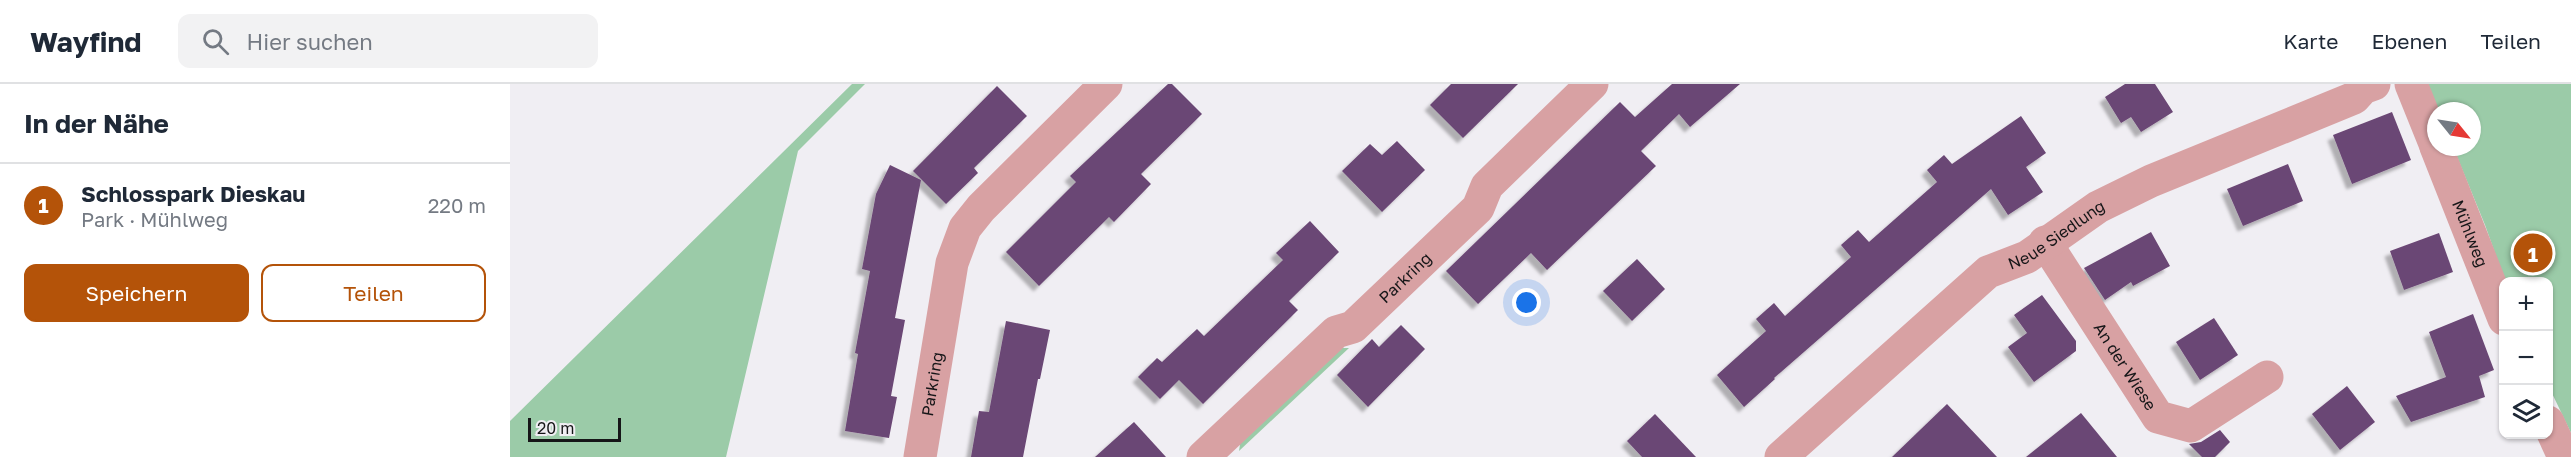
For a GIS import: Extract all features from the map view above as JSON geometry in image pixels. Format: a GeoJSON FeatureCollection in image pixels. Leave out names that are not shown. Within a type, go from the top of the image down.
{"type":"FeatureCollection","features":[{"type":"Feature","properties":{"kind":"street","name":"Parkring"},"geometry":{"type":"LineString","coordinates":[[920,457],[952,263],[965,228],[981,208],[1106,84]]}},
{"type":"Feature","properties":{"kind":"street","name":"Parkring"},"geometry":{"type":"LineString","coordinates":[[1203,457],[1336,332],[1353,327],[1478,208],[1487,186],[1592,84]]}},
{"type":"Feature","properties":{"kind":"street","name":"Neue Siedlung"},"geometry":{"type":"LineString","coordinates":[[1781,457],[1989,272],[2027,257],[2045,242],[2098,207],[2151,181],[2354,98],[2363,88],[2374,84]]}},
{"type":"Feature","properties":{"kind":"street","name":"Mühlweg"},"geometry":{"type":"LineString","coordinates":[[2411,84],[2427,124]]}},
{"type":"Feature","properties":{"kind":"street","name":"Mühlweg"},"geometry":{"type":"LineString","coordinates":[[2440,156],[2499,307]]}},
{"type":"Feature","properties":{"kind":"street","name":"An der Wiese"},"geometry":{"type":"LineString","coordinates":[[2045,242],[2158,417],[2191,426],[2267,377]]}},
{"type":"Feature","properties":{"kind":"street"},"geometry":{"type":"LineString","coordinates":[[2553,433],[2564,457]]}},
{"type":"Feature","properties":{"kind":"green space"},"geometry":{"type":"Polygon","coordinates":[[[852,84],[865,84],[798,151],[726,457],[510,457],[510,421],[852,84]]]}},
{"type":"Feature","properties":{"kind":"green space"},"geometry":{"type":"Polygon","coordinates":[[[2428,84],[2571,84],[2571,433],[2553,395],[2553,277],[2504,277],[2457,156],[2481,156],[2481,102],[2435,102],[2428,84]]]}},
{"type":"Feature","properties":{"kind":"green space"},"geometry":{"type":"Polygon","coordinates":[[[1336,348],[1349,348],[1239,451],[1241,438],[1336,348]]]}},
{"type":"Feature","properties":{"kind":"building"},"geometry":{"type":"Polygon","coordinates":[[[1168,84],[1172,84],[1202,114],[1141,174],[1151,184],[1114,222],[1109,217],[1039,286],[1006,252],[1076,182],[1070,176],[1168,84]]]}},
{"type":"Feature","properties":{"kind":"building"},"geometry":{"type":"Polygon","coordinates":[[[1451,84],[1518,84],[1463,138],[1430,105],[1451,84]]]}},
{"type":"Feature","properties":{"kind":"building"},"geometry":{"type":"Polygon","coordinates":[[[1672,84],[1740,84],[1690,127],[1679,114],[1641,151],[1656,166],[1547,270],[1531,253],[1478,304],[1446,271],[1620,102],[1635,117],[1672,84]]]}},
{"type":"Feature","properties":{"kind":"building"},"geometry":{"type":"Polygon","coordinates":[[[2125,84],[2155,84],[2173,112],[2141,132],[2131,117],[2121,123],[2105,97],[2125,84]]]}},
{"type":"Feature","properties":{"kind":"building"},"geometry":{"type":"Polygon","coordinates":[[[997,86],[1027,116],[974,168],[978,173],[946,204],[913,171],[997,86]]]}},
{"type":"Feature","properties":{"kind":"building"},"geometry":{"type":"Polygon","coordinates":[[[2392,112],[2411,160],[2352,184],[2333,135],[2392,112]]]}},
{"type":"Feature","properties":{"kind":"building"},"geometry":{"type":"Polygon","coordinates":[[[2021,116],[2046,153],[2026,167],[2043,192],[2008,215],[1991,189],[1774,378],[1744,407],[1717,375],[1766,331],[1756,319],[1774,303],[1785,316],[1851,257],[1841,245],[1858,230],[1869,242],[1937,182],[1927,170],[1944,155],[1952,164],[2021,116]]]}},
{"type":"Feature","properties":{"kind":"building"},"geometry":{"type":"Polygon","coordinates":[[[1397,141],[1425,170],[1382,212],[1342,171],[1370,144],[1382,155],[1397,141]]]}},
{"type":"Feature","properties":{"kind":"building"},"geometry":{"type":"Polygon","coordinates":[[[2288,164],[2303,201],[2243,226],[2227,189],[2288,164]]]}},
{"type":"Feature","properties":{"kind":"building"},"geometry":{"type":"Polygon","coordinates":[[[890,165],[921,180],[895,318],[905,320],[891,396],[897,397],[889,438],[845,431],[858,354],[855,353],[870,271],[862,269],[876,194],[890,165]]]}},
{"type":"Feature","properties":{"kind":"building"},"geometry":{"type":"Polygon","coordinates":[[[1310,221],[1339,252],[1289,301],[1298,310],[1203,404],[1179,380],[1160,399],[1138,377],[1157,358],[1162,362],[1197,329],[1204,336],[1283,260],[1276,253],[1310,221]]]}},
{"type":"Feature","properties":{"kind":"building"},"geometry":{"type":"Polygon","coordinates":[[[2151,232],[2170,266],[2133,286],[2131,282],[2105,300],[2084,268],[2151,232]]]}},
{"type":"Feature","properties":{"kind":"building"},"geometry":{"type":"Polygon","coordinates":[[[2439,233],[2453,272],[2404,290],[2390,251],[2439,233]]]}},
{"type":"Feature","properties":{"kind":"building"},"geometry":{"type":"Polygon","coordinates":[[[1637,259],[1665,289],[1632,321],[1603,291],[1637,259]]]}},
{"type":"Feature","properties":{"kind":"building"},"geometry":{"type":"Polygon","coordinates":[[[2042,295],[2076,341],[2076,351],[2034,382],[2008,347],[2027,333],[2014,315],[2042,295]]]}},
{"type":"Feature","properties":{"kind":"building"},"geometry":{"type":"Polygon","coordinates":[[[2473,314],[2494,370],[2479,376],[2485,397],[2411,422],[2396,396],[2446,377],[2429,332],[2473,314]]]}},
{"type":"Feature","properties":{"kind":"building"},"geometry":{"type":"Polygon","coordinates":[[[2214,318],[2238,355],[2200,380],[2176,342],[2214,318]]]}},
{"type":"Feature","properties":{"kind":"building"},"geometry":{"type":"Polygon","coordinates":[[[1006,321],[1050,330],[1023,457],[971,457],[979,411],[989,412],[1006,321]]]}},
{"type":"Feature","properties":{"kind":"building"},"geometry":{"type":"Polygon","coordinates":[[[1401,325],[1425,349],[1368,407],[1337,375],[1372,339],[1379,347],[1401,325]]]}},
{"type":"Feature","properties":{"kind":"building"},"geometry":{"type":"Polygon","coordinates":[[[2347,386],[2375,422],[2340,450],[2312,414],[2347,386]]]}},
{"type":"Feature","properties":{"kind":"building"},"geometry":{"type":"Polygon","coordinates":[[[1947,404],[1997,457],[1892,457],[1947,404]]]}},
{"type":"Feature","properties":{"kind":"building"},"geometry":{"type":"Polygon","coordinates":[[[2081,413],[2117,457],[2026,457],[2081,413]]]}},
{"type":"Feature","properties":{"kind":"building"},"geometry":{"type":"Polygon","coordinates":[[[1655,414],[1696,457],[1642,457],[1627,441],[1655,414]]]}},
{"type":"Feature","properties":{"kind":"building"},"geometry":{"type":"Polygon","coordinates":[[[1134,422],[1166,457],[1095,457],[1134,422]]]}},
{"type":"Feature","properties":{"kind":"building"},"geometry":{"type":"Polygon","coordinates":[[[2220,430],[2230,442],[2215,457],[2202,457],[2189,444],[2201,442],[2220,430]]]}},
{"type":"Feature","properties":{"kind":"place","name":"Schlosspark Dieskau"},"geometry":{"type":"Point","coordinates":[2533,253]}}]}
